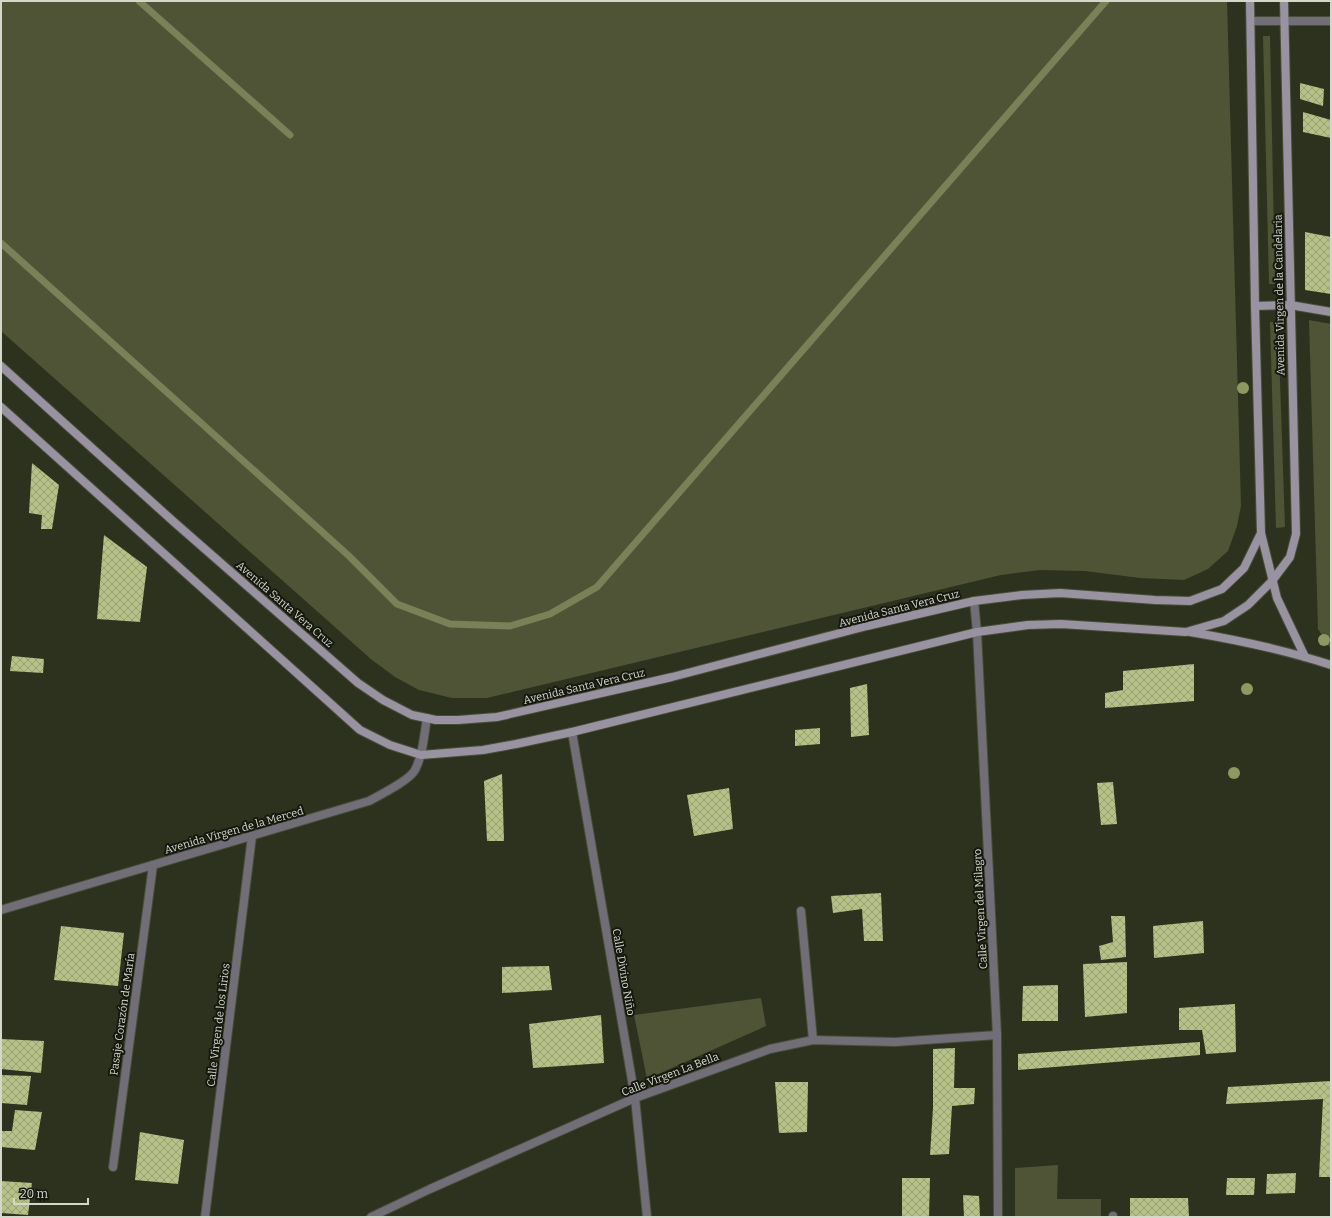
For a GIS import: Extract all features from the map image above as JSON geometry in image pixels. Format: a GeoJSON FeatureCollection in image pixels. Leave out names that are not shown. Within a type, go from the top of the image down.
{"type":"FeatureCollection","features":[{"type":"Feature","properties":{"kind":"main road"},"geometry":{"type":"LineString","coordinates":[[1250,1],[1255,306],[1261,533],[1277,598],[1304,657]]}},
{"type":"Feature","properties":{"kind":"main road","name":"Avenida Virgen de la Candelaria"},"geometry":{"type":"LineString","coordinates":[[1272,581],[1290,557],[1296,534],[1284,1]]}},
{"type":"Feature","properties":{"kind":"main road"},"geometry":{"type":"LineString","coordinates":[[1255,306],[1290,305],[1331,312]]}},
{"type":"Feature","properties":{"kind":"main road","name":"Avenida Santa Vera Cruz"},"geometry":{"type":"LineString","coordinates":[[1,366],[174,522],[358,683],[383,700],[412,715],[436,720],[497,717],[672,677],[867,626],[974,601],[1022,595],[1060,594],[1190,601],[1222,589],[1244,568],[1261,533]]}},
{"type":"Feature","properties":{"kind":"main road"},"geometry":{"type":"LineString","coordinates":[[1,407],[360,730],[390,745],[420,755],[483,750],[516,744],[572,732],[977,632],[1028,625],[1061,624],[1186,632],[1234,639],[1331,665]]}},
{"type":"Feature","properties":{"kind":"main road"},"geometry":{"type":"LineString","coordinates":[[1186,632],[1224,621],[1248,605],[1272,581]]}},
{"type":"Feature","properties":{"kind":"street"},"geometry":{"type":"LineString","coordinates":[[1250,22],[1331,21]]}},
{"type":"Feature","properties":{"kind":"street","name":"Calle Virgen del Milagro"},"geometry":{"type":"LineString","coordinates":[[974,601],[977,632],[997,1035],[998,1217]]}},
{"type":"Feature","properties":{"kind":"street","name":"Avenida Virgen de la Merced"},"geometry":{"type":"LineString","coordinates":[[1,910],[369,801],[394,788],[415,771],[420,755],[427,718]]}},
{"type":"Feature","properties":{"kind":"street","name":"Calle Divino Niño"},"geometry":{"type":"LineString","coordinates":[[572,732],[635,1098],[646,1217]]}},
{"type":"Feature","properties":{"kind":"street","name":"Calle Virgen de los Lirios"},"geometry":{"type":"LineString","coordinates":[[205,1217],[252,836]]}},
{"type":"Feature","properties":{"kind":"street","name":"Pasaje Corazón de María"},"geometry":{"type":"LineString","coordinates":[[113,1167],[153,865]]}},
{"type":"Feature","properties":{"kind":"street"},"geometry":{"type":"LineString","coordinates":[[800,911],[813,1040]]}},
{"type":"Feature","properties":{"kind":"street","name":"Calle Virgen La Bella"},"geometry":{"type":"LineString","coordinates":[[371,1217],[635,1098],[770,1049],[813,1040],[895,1042],[997,1035]]}},
{"type":"Feature","properties":{"kind":"green space"},"geometry":{"type":"Polygon","coordinates":[[[1,1],[1227,1],[1241,506],[1237,526],[1228,551],[1208,569],[1184,580],[1140,578],[1085,571],[1040,570],[1001,575],[487,698],[452,698],[419,690],[395,677],[372,660],[1,331],[1,1]]]}},
{"type":"Feature","properties":{"kind":"green space"},"geometry":{"type":"Polygon","coordinates":[[[1263,36],[1270,36],[1275,284],[1269,284],[1263,36]]]}},
{"type":"Feature","properties":{"kind":"green space"},"geometry":{"type":"Polygon","coordinates":[[[1309,320],[1331,324],[1331,649],[1318,629],[1309,320]]]}},
{"type":"Feature","properties":{"kind":"green space"},"geometry":{"type":"Polygon","coordinates":[[[1270,322],[1278,322],[1285,527],[1276,528],[1270,322]]]}},
{"type":"Feature","properties":{"kind":"green space"},"geometry":{"type":"Polygon","coordinates":[[[761,998],[766,1026],[647,1079],[634,1015],[761,998]]]}},
{"type":"Feature","properties":{"kind":"green space"},"geometry":{"type":"Polygon","coordinates":[[[1058,1165],[1057,1199],[1101,1199],[1101,1217],[1015,1217],[1015,1168],[1058,1165]]]}},
{"type":"Feature","properties":{"kind":"building"},"geometry":{"type":"Polygon","coordinates":[[[1300,83],[1324,89],[1323,106],[1300,99],[1300,83]]]}},
{"type":"Feature","properties":{"kind":"building"},"geometry":{"type":"Polygon","coordinates":[[[1303,112],[1331,120],[1331,138],[1303,132],[1303,112]]]}},
{"type":"Feature","properties":{"kind":"building"},"geometry":{"type":"Polygon","coordinates":[[[1305,232],[1331,237],[1331,294],[1305,290],[1305,232]]]}},
{"type":"Feature","properties":{"kind":"building"},"geometry":{"type":"Polygon","coordinates":[[[32,463],[59,485],[52,529],[41,529],[42,515],[29,513],[32,463]]]}},
{"type":"Feature","properties":{"kind":"building"},"geometry":{"type":"Polygon","coordinates":[[[104,535],[147,567],[140,622],[97,619],[104,535]]]}},
{"type":"Feature","properties":{"kind":"building"},"geometry":{"type":"Polygon","coordinates":[[[12,656],[44,659],[43,673],[10,671],[12,656]]]}},
{"type":"Feature","properties":{"kind":"building"},"geometry":{"type":"Polygon","coordinates":[[[1194,664],[1194,701],[1105,708],[1105,693],[1123,690],[1123,671],[1194,664]]]}},
{"type":"Feature","properties":{"kind":"building"},"geometry":{"type":"Polygon","coordinates":[[[867,684],[869,735],[851,737],[850,688],[867,684]]]}},
{"type":"Feature","properties":{"kind":"building"},"geometry":{"type":"Polygon","coordinates":[[[820,728],[820,744],[795,746],[795,730],[820,728]]]}},
{"type":"Feature","properties":{"kind":"building"},"geometry":{"type":"Polygon","coordinates":[[[502,774],[504,841],[487,841],[484,781],[502,774]]]}},
{"type":"Feature","properties":{"kind":"building"},"geometry":{"type":"Polygon","coordinates":[[[1113,782],[1117,824],[1101,825],[1097,783],[1113,782]]]}},
{"type":"Feature","properties":{"kind":"building"},"geometry":{"type":"Polygon","coordinates":[[[729,788],[733,829],[694,836],[687,795],[729,788]]]}},
{"type":"Feature","properties":{"kind":"building"},"geometry":{"type":"Polygon","coordinates":[[[881,893],[883,941],[864,941],[862,909],[833,913],[831,896],[881,893]]]}},
{"type":"Feature","properties":{"kind":"building"},"geometry":{"type":"Polygon","coordinates":[[[1111,916],[1125,916],[1126,957],[1101,960],[1099,946],[1113,942],[1111,916]]]}},
{"type":"Feature","properties":{"kind":"building"},"geometry":{"type":"Polygon","coordinates":[[[1203,921],[1204,953],[1154,958],[1153,926],[1203,921]]]}},
{"type":"Feature","properties":{"kind":"building"},"geometry":{"type":"Polygon","coordinates":[[[61,926],[124,933],[118,986],[54,980],[61,926]]]}},
{"type":"Feature","properties":{"kind":"building"},"geometry":{"type":"Polygon","coordinates":[[[1127,962],[1127,1013],[1085,1017],[1083,964],[1127,962]]]}},
{"type":"Feature","properties":{"kind":"building"},"geometry":{"type":"Polygon","coordinates":[[[549,966],[552,990],[502,993],[502,967],[549,966]]]}},
{"type":"Feature","properties":{"kind":"building"},"geometry":{"type":"Polygon","coordinates":[[[1058,985],[1058,1021],[1022,1021],[1023,986],[1058,985]]]}},
{"type":"Feature","properties":{"kind":"building"},"geometry":{"type":"Polygon","coordinates":[[[1235,1004],[1236,1052],[1206,1054],[1202,1030],[1179,1030],[1179,1008],[1235,1004]]]}},
{"type":"Feature","properties":{"kind":"building"},"geometry":{"type":"Polygon","coordinates":[[[601,1015],[604,1063],[533,1068],[529,1024],[601,1015]]]}},
{"type":"Feature","properties":{"kind":"building"},"geometry":{"type":"Polygon","coordinates":[[[1,1039],[44,1041],[41,1073],[1,1069],[1,1039]]]}},
{"type":"Feature","properties":{"kind":"building"},"geometry":{"type":"Polygon","coordinates":[[[1200,1042],[1200,1055],[1018,1070],[1018,1054],[1200,1042]]]}},
{"type":"Feature","properties":{"kind":"building"},"geometry":{"type":"Polygon","coordinates":[[[955,1048],[954,1088],[975,1088],[974,1104],[952,1106],[949,1154],[930,1155],[933,1108],[933,1049],[955,1048]]]}},
{"type":"Feature","properties":{"kind":"building"},"geometry":{"type":"Polygon","coordinates":[[[1,1075],[31,1076],[27,1105],[1,1103],[1,1075]]]}},
{"type":"Feature","properties":{"kind":"building"},"geometry":{"type":"Polygon","coordinates":[[[1331,1081],[1331,1177],[1319,1177],[1323,1099],[1226,1104],[1228,1087],[1331,1081]]]}},
{"type":"Feature","properties":{"kind":"building"},"geometry":{"type":"Polygon","coordinates":[[[775,1082],[808,1082],[807,1132],[779,1133],[775,1082]]]}},
{"type":"Feature","properties":{"kind":"building"},"geometry":{"type":"Polygon","coordinates":[[[15,1110],[42,1112],[35,1150],[1,1147],[1,1131],[12,1131],[15,1110]]]}},
{"type":"Feature","properties":{"kind":"building"},"geometry":{"type":"Polygon","coordinates":[[[140,1132],[184,1140],[178,1184],[135,1180],[140,1132]]]}},
{"type":"Feature","properties":{"kind":"building"},"geometry":{"type":"Polygon","coordinates":[[[1296,1173],[1295,1193],[1266,1194],[1267,1174],[1296,1173]]]}},
{"type":"Feature","properties":{"kind":"building"},"geometry":{"type":"Polygon","coordinates":[[[902,1178],[930,1178],[929,1217],[902,1217],[902,1178]]]}},
{"type":"Feature","properties":{"kind":"building"},"geometry":{"type":"Polygon","coordinates":[[[1227,1178],[1255,1178],[1254,1195],[1226,1195],[1227,1178]]]}},
{"type":"Feature","properties":{"kind":"building"},"geometry":{"type":"Polygon","coordinates":[[[1,1181],[32,1183],[28,1215],[1,1213],[1,1181]]]}},
{"type":"Feature","properties":{"kind":"building"},"geometry":{"type":"Polygon","coordinates":[[[963,1195],[979,1196],[980,1217],[964,1217],[963,1195]]]}},
{"type":"Feature","properties":{"kind":"building"},"geometry":{"type":"Polygon","coordinates":[[[1130,1198],[1188,1198],[1189,1217],[1130,1217],[1130,1198]]]}},
{"type":"Feature","properties":{"kind":"waterway"},"geometry":{"type":"LineString","coordinates":[[139,1],[290,135]]}},
{"type":"Feature","properties":{"kind":"waterway"},"geometry":{"type":"LineString","coordinates":[[1,243],[349,556],[397,604],[450,624],[510,626],[550,614],[597,587],[1106,1]]}}]}
